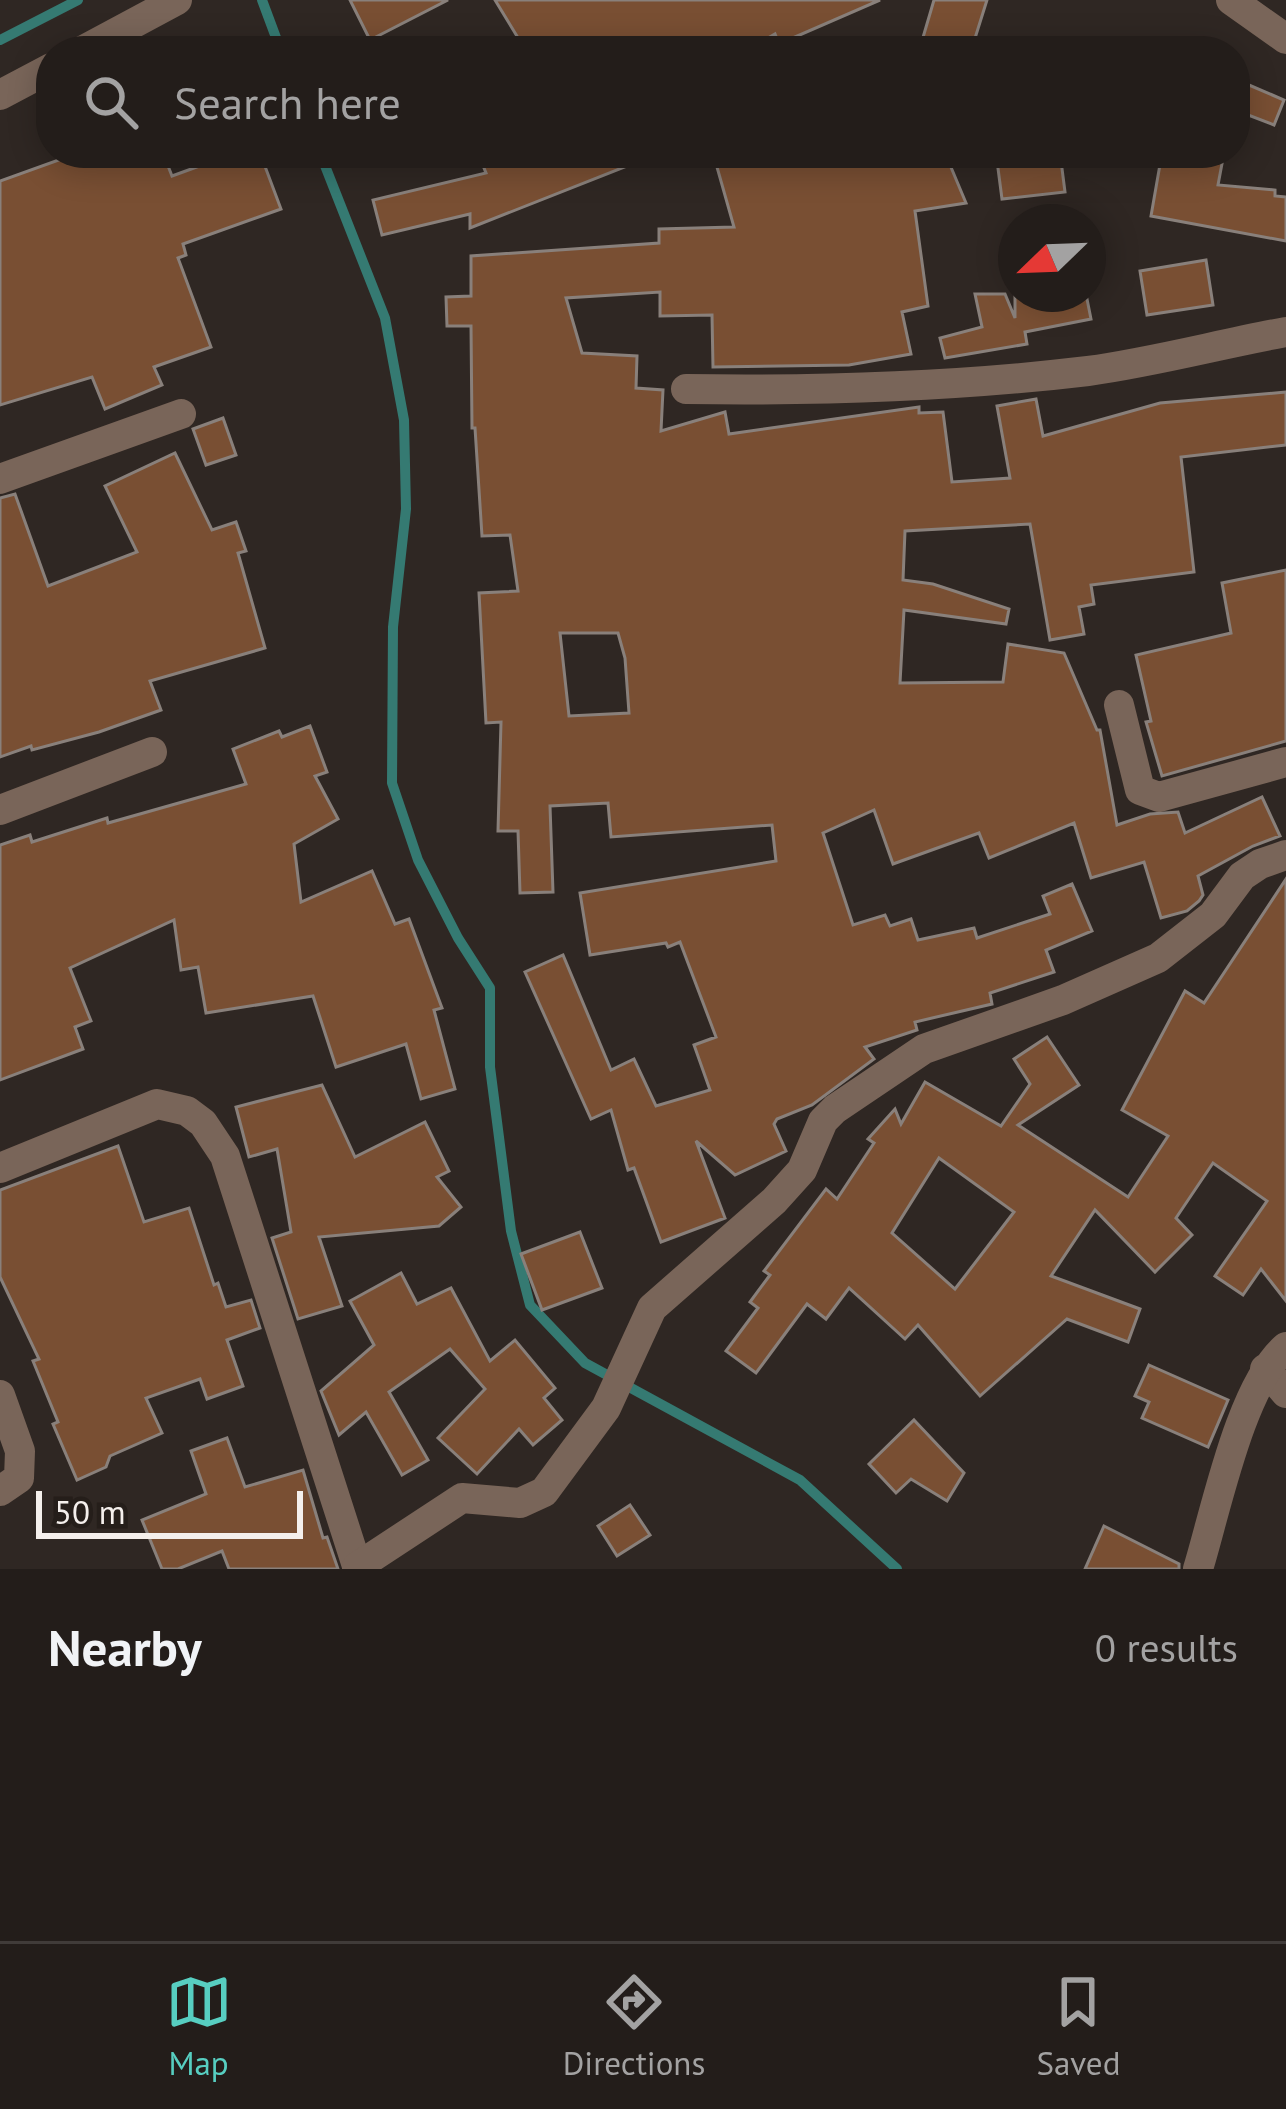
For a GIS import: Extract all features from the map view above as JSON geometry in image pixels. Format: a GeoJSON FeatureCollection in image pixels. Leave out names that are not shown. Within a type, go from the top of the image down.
{"type":"FeatureCollection","features":[{"type":"Feature","properties":{"kind":"street"},"geometry":{"type":"LineString","coordinates":[[110,36],[177,0]]}},
{"type":"Feature","properties":{"kind":"street"},"geometry":{"type":"LineString","coordinates":[[1231,0],[1286,39]]}},
{"type":"Feature","properties":{"kind":"street"},"geometry":{"type":"LineString","coordinates":[[0,95],[36,76]]}},
{"type":"Feature","properties":{"kind":"street"},"geometry":{"type":"LineString","coordinates":[[686,389],[816,391],[1026,377],[1093,370],[1286,332]]}},
{"type":"Feature","properties":{"kind":"street"},"geometry":{"type":"LineString","coordinates":[[0,478],[182,414]]}},
{"type":"Feature","properties":{"kind":"street"},"geometry":{"type":"LineString","coordinates":[[1119,705],[1133,774],[1140,790],[1159,797],[1286,762]]}},
{"type":"Feature","properties":{"kind":"street"},"geometry":{"type":"LineString","coordinates":[[0,810],[152,752]]}},
{"type":"Feature","properties":{"kind":"street"},"geometry":{"type":"LineString","coordinates":[[0,1168],[157,1104],[187,1111],[203,1123],[225,1156],[357,1568],[462,1498],[520,1503],[544,1492],[606,1408],[652,1308],[774,1201],[802,1170],[823,1121],[835,1109],[924,1049],[1064,1000],[1157,958],[1213,915],[1242,876],[1286,855]]}},
{"type":"Feature","properties":{"kind":"street"},"geometry":{"type":"LineString","coordinates":[[1276,1358],[1286,1394]]}},
{"type":"Feature","properties":{"kind":"street"},"geometry":{"type":"LineString","coordinates":[[1198,1569],[1248,1406],[1276,1358]]}},
{"type":"Feature","properties":{"kind":"street"},"geometry":{"type":"LineString","coordinates":[[0,1395],[20,1451],[19,1478],[0,1491]]}},
{"type":"Feature","properties":{"kind":"building"},"geometry":{"type":"Polygon","coordinates":[[[350,0],[448,0],[378,36],[368,36],[350,0]]]}},
{"type":"Feature","properties":{"kind":"building"},"geometry":{"type":"Polygon","coordinates":[[[495,0],[880,0],[797,36],[517,36],[495,0]]]}},
{"type":"Feature","properties":{"kind":"building"},"geometry":{"type":"Polygon","coordinates":[[[934,0],[987,0],[976,36],[923,36],[934,0]]]}},
{"type":"Feature","properties":{"kind":"building"},"geometry":{"type":"Polygon","coordinates":[[[1250,85],[1284,100],[1274,125],[1250,116],[1250,85]]]}},
{"type":"Feature","properties":{"kind":"building"},"geometry":{"type":"Polygon","coordinates":[[[36,168],[169,168],[172,176],[194,168],[266,168],[281,209],[183,244],[186,255],[178,258],[211,347],[154,367],[162,385],[105,409],[92,377],[0,405],[0,181],[36,168]]]}},
{"type":"Feature","properties":{"kind":"building"},"geometry":{"type":"Polygon","coordinates":[[[484,168],[622,168],[470,228],[470,214],[382,235],[373,200],[486,173],[484,168]]]}},
{"type":"Feature","properties":{"kind":"building"},"geometry":{"type":"Polygon","coordinates":[[[717,168],[951,168],[966,203],[915,211],[928,306],[902,312],[911,354],[849,365],[713,367],[712,315],[660,316],[660,292],[566,298],[582,353],[637,356],[636,388],[663,390],[661,431],[725,412],[729,434],[919,407],[919,413],[943,412],[952,482],[1010,478],[997,406],[1036,399],[1043,436],[1160,403],[1286,392],[1286,445],[1181,457],[1194,572],[1091,585],[1094,604],[1079,607],[1084,634],[1050,640],[1030,524],[905,531],[903,580],[933,584],[1009,609],[1006,624],[904,610],[900,683],[1003,682],[1008,644],[1064,653],[1100,730],[1117,825],[1150,814],[1178,812],[1185,833],[1262,797],[1280,836],[1198,876],[1203,895],[1199,901],[1187,911],[1161,918],[1144,862],[1091,878],[1074,823],[989,858],[979,833],[893,864],[874,810],[823,833],[853,925],[885,915],[890,926],[911,919],[918,940],[974,928],[977,938],[1050,914],[1043,896],[1072,884],[1092,931],[1046,950],[1054,972],[990,993],[992,1004],[915,1022],[917,1030],[865,1047],[874,1059],[812,1105],[777,1119],[774,1124],[786,1151],[735,1175],[696,1141],[725,1218],[661,1242],[634,1168],[628,1170],[611,1110],[591,1119],[525,972],[563,955],[611,1070],[634,1059],[656,1106],[710,1090],[694,1045],[716,1037],[680,942],[590,955],[580,893],[776,861],[772,825],[611,837],[608,803],[550,806],[553,892],[520,893],[518,831],[498,831],[501,722],[486,723],[479,593],[518,591],[510,535],[482,536],[472,428],[471,326],[447,326],[446,297],[471,296],[471,256],[659,243],[659,229],[734,227],[717,168]],[[560,633],[569,716],[629,713],[618,633],[560,633]]]}},
{"type":"Feature","properties":{"kind":"building"},"geometry":{"type":"Polygon","coordinates":[[[998,168],[1062,168],[1065,192],[1002,199],[998,168]]]}},
{"type":"Feature","properties":{"kind":"building"},"geometry":{"type":"Polygon","coordinates":[[[1159,168],[1221,168],[1218,185],[1275,190],[1275,196],[1286,197],[1286,241],[1151,216],[1159,168]]]}},
{"type":"Feature","properties":{"kind":"building"},"geometry":{"type":"Polygon","coordinates":[[[1206,260],[1213,305],[1147,315],[1140,271],[1206,260]]]}},
{"type":"Feature","properties":{"kind":"building"},"geometry":{"type":"Polygon","coordinates":[[[975,294],[998,294],[998,312],[1012,312],[1015,318],[1015,312],[1090,312],[1091,319],[1025,332],[1027,344],[945,358],[940,338],[982,327],[975,294]]]}},
{"type":"Feature","properties":{"kind":"building"},"geometry":{"type":"Polygon","coordinates":[[[223,418],[236,455],[206,465],[193,429],[223,418]]]}},
{"type":"Feature","properties":{"kind":"building"},"geometry":{"type":"Polygon","coordinates":[[[175,453],[212,530],[236,522],[246,551],[238,553],[265,648],[150,681],[161,710],[99,732],[0,757],[0,498],[15,494],[48,586],[137,552],[105,486],[175,453]]]}},
{"type":"Feature","properties":{"kind":"building"},"geometry":{"type":"Polygon","coordinates":[[[1286,570],[1286,741],[1162,776],[1146,722],[1151,721],[1136,655],[1231,633],[1222,583],[1286,570]]]}},
{"type":"Feature","properties":{"kind":"building"},"geometry":{"type":"Polygon","coordinates":[[[310,726],[327,772],[315,776],[338,819],[294,844],[301,902],[372,871],[395,924],[409,919],[442,1008],[434,1010],[455,1089],[421,1099],[406,1044],[336,1067],[313,996],[206,1013],[198,967],[181,970],[174,920],[70,968],[91,1021],[75,1027],[83,1049],[0,1080],[0,845],[30,835],[32,842],[246,784],[233,749],[279,731],[282,737],[310,726]]]}},
{"type":"Feature","properties":{"kind":"building"},"geometry":{"type":"Polygon","coordinates":[[[1286,879],[1286,1301],[1261,1269],[1243,1295],[1215,1276],[1267,1201],[1213,1163],[1176,1218],[1192,1235],[1155,1272],[1095,1210],[1051,1276],[1140,1309],[1128,1342],[1067,1319],[980,1396],[918,1325],[905,1339],[849,1288],[826,1319],[807,1304],[756,1373],[726,1351],[758,1308],[750,1302],[770,1275],[764,1271],[826,1189],[837,1199],[874,1143],[868,1139],[895,1109],[901,1124],[925,1082],[1001,1126],[1030,1084],[1014,1059],[1047,1037],[1079,1085],[1018,1125],[1128,1197],[1168,1136],[1122,1110],[1185,991],[1204,1003],[1286,879]],[[939,1158],[892,1233],[955,1289],[1014,1212],[939,1158]]]}},
{"type":"Feature","properties":{"kind":"building"},"geometry":{"type":"Polygon","coordinates":[[[322,1085],[355,1157],[425,1122],[449,1171],[437,1177],[461,1207],[439,1226],[319,1237],[342,1306],[298,1319],[272,1238],[291,1232],[277,1149],[249,1157],[236,1107],[322,1085]]]}},
{"type":"Feature","properties":{"kind":"building"},"geometry":{"type":"Polygon","coordinates":[[[118,1146],[144,1222],[189,1208],[226,1307],[251,1300],[260,1328],[227,1340],[243,1386],[207,1399],[200,1379],[146,1398],[162,1433],[110,1456],[106,1467],[77,1480],[33,1361],[39,1359],[0,1277],[0,1190],[118,1146]]]}},
{"type":"Feature","properties":{"kind":"building"},"geometry":{"type":"Polygon","coordinates":[[[580,1232],[602,1288],[542,1310],[521,1254],[580,1232]]]}},
{"type":"Feature","properties":{"kind":"building"},"geometry":{"type":"Polygon","coordinates":[[[401,1273],[417,1304],[451,1288],[490,1361],[515,1340],[555,1388],[544,1398],[562,1420],[533,1445],[519,1429],[477,1474],[438,1438],[485,1389],[450,1349],[389,1392],[428,1460],[402,1475],[366,1412],[339,1435],[321,1391],[374,1345],[350,1301],[401,1273]]]}},
{"type":"Feature","properties":{"kind":"building"},"geometry":{"type":"Polygon","coordinates":[[[1149,1365],[1228,1400],[1208,1447],[1142,1418],[1149,1402],[1135,1396],[1149,1365]]]}},
{"type":"Feature","properties":{"kind":"building"},"geometry":{"type":"Polygon","coordinates":[[[914,1420],[964,1473],[947,1501],[911,1479],[896,1493],[869,1464],[914,1420]]]}},
{"type":"Feature","properties":{"kind":"building"},"geometry":{"type":"Polygon","coordinates":[[[227,1438],[245,1487],[303,1470],[323,1538],[327,1537],[338,1569],[229,1569],[222,1551],[178,1569],[162,1569],[142,1520],[206,1494],[191,1451],[227,1438]]]}},
{"type":"Feature","properties":{"kind":"building"},"geometry":{"type":"Polygon","coordinates":[[[630,1505],[650,1535],[617,1556],[598,1526],[630,1505]]]}},
{"type":"Feature","properties":{"kind":"building"},"geometry":{"type":"Polygon","coordinates":[[[1104,1526],[1179,1564],[1179,1569],[1085,1569],[1104,1526]]]}},
{"type":"Feature","properties":{"kind":"waterway"},"geometry":{"type":"LineString","coordinates":[[0,40],[78,0]]}},
{"type":"Feature","properties":{"kind":"waterway"},"geometry":{"type":"LineString","coordinates":[[262,0],[275,36]]}},
{"type":"Feature","properties":{"kind":"waterway"},"geometry":{"type":"LineString","coordinates":[[326,168],[385,318],[404,420],[406,509],[393,627],[392,783],[418,860],[490,988],[490,1067],[511,1231],[530,1305],[585,1363],[800,1480],[897,1569]]}}]}
